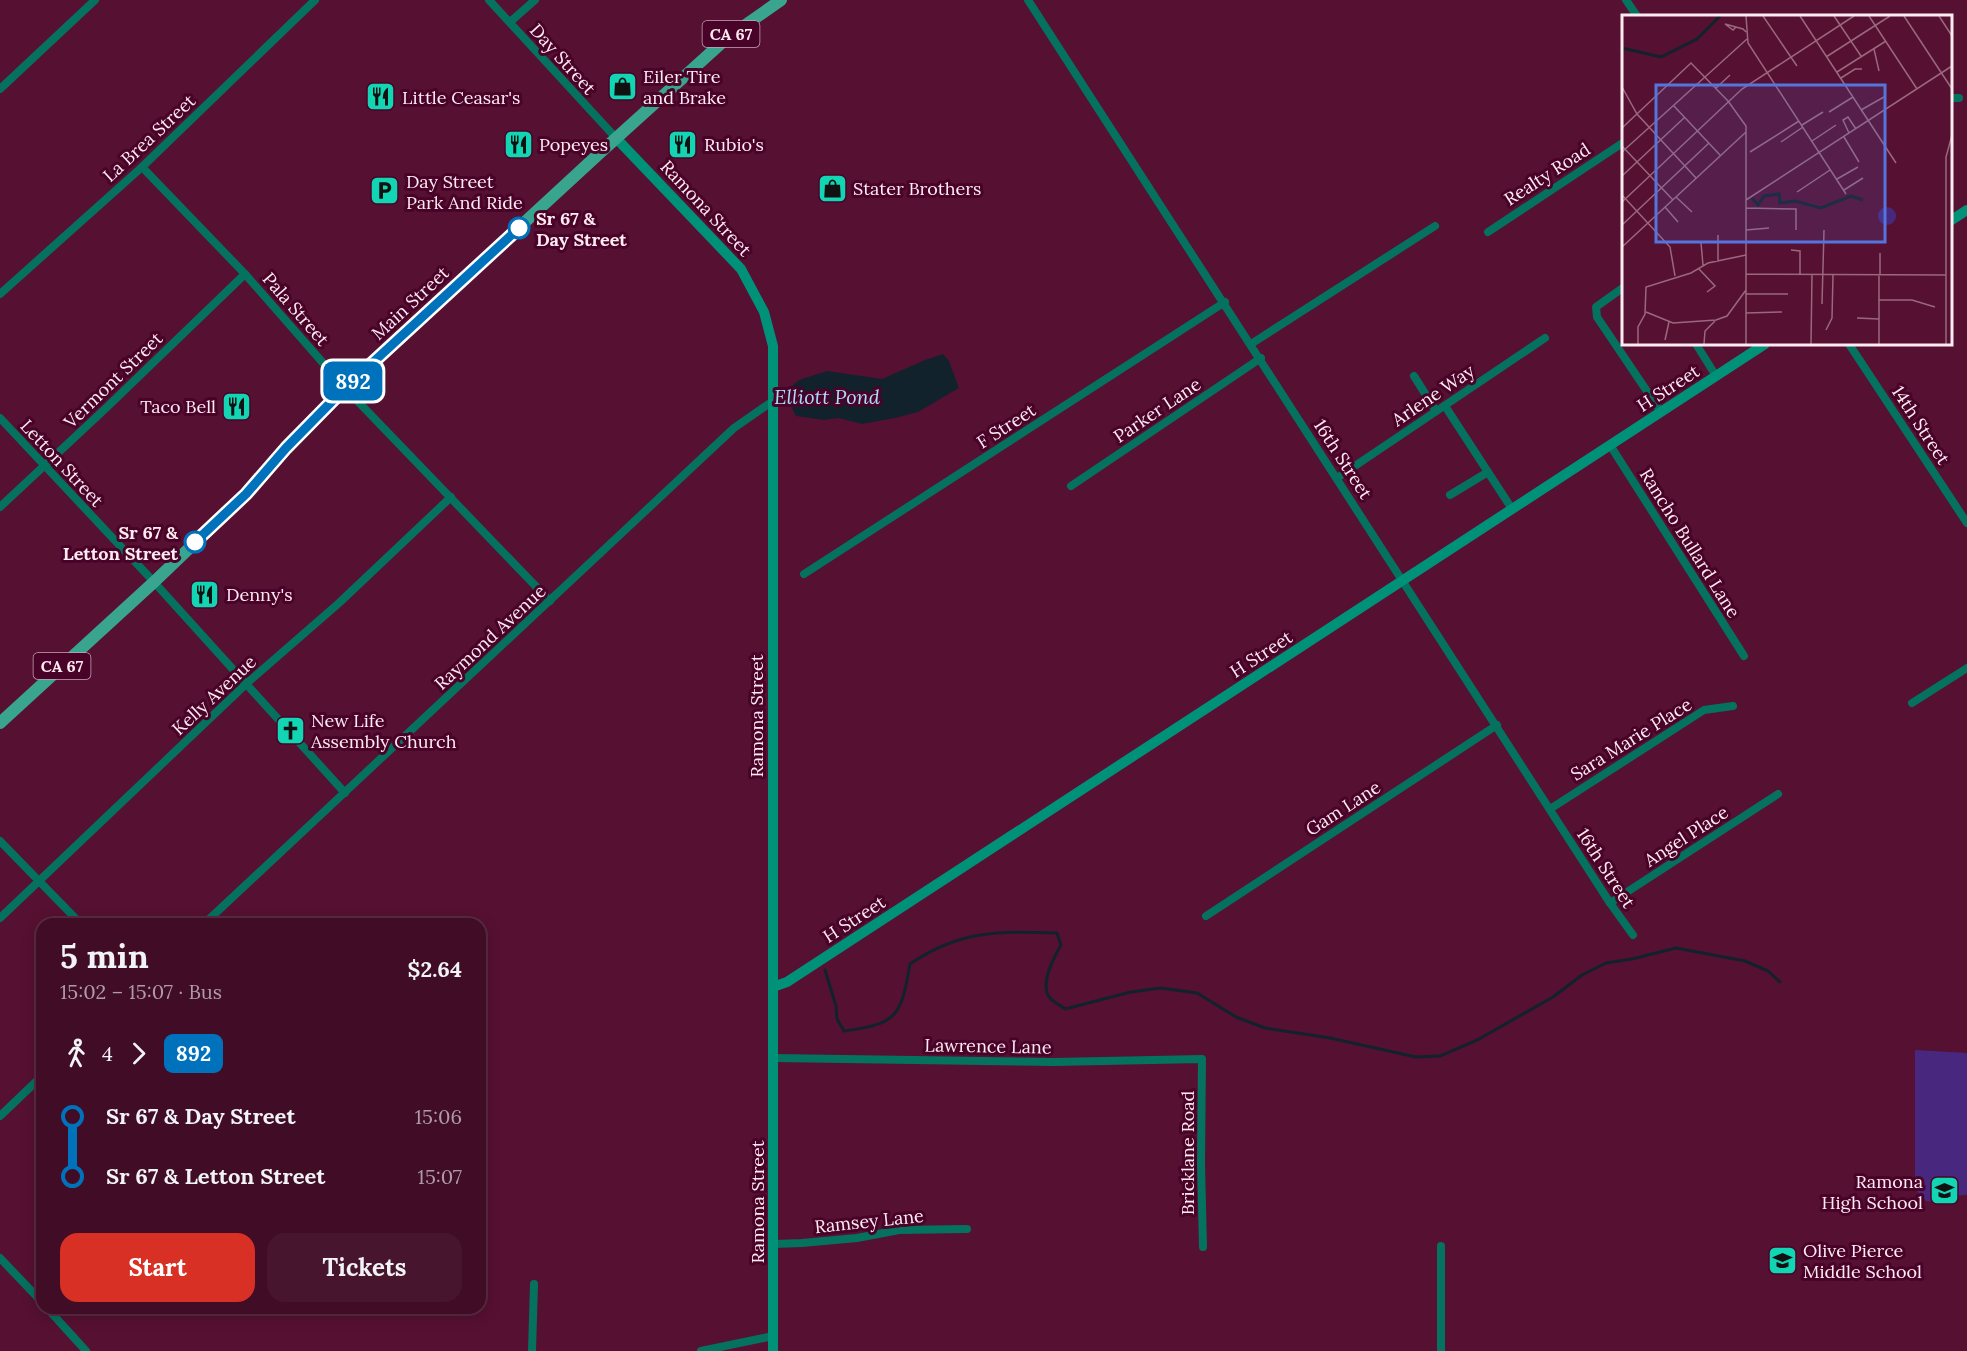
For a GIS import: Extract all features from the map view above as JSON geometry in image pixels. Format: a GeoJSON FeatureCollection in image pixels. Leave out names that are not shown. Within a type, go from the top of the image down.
{"type":"FeatureCollection","features":[{"type":"Feature","properties":{"kind":"main road","name":"Main Street"},"geometry":{"type":"LineString","coordinates":[[0,723],[246,494],[286,448],[345,388],[615,138],[735,31],[781,0]]}},
{"type":"Feature","properties":{"kind":"main road","name":"Ramona Street"},"geometry":{"type":"LineString","coordinates":[[615,138],[741,269],[764,312],[773,346],[773,1351]]}},
{"type":"Feature","properties":{"kind":"main road"},"geometry":{"type":"LineString","coordinates":[[1952,220],[1967,210]]}},
{"type":"Feature","properties":{"kind":"main road","name":"H Street"},"geometry":{"type":"LineString","coordinates":[[773,987],[787,982],[1763,345]]}},
{"type":"Feature","properties":{"kind":"street"},"geometry":{"type":"LineString","coordinates":[[0,89],[95,0]]}},
{"type":"Feature","properties":{"kind":"street","name":"La Brea Street"},"geometry":{"type":"LineString","coordinates":[[0,294],[142,167],[315,0]]}},
{"type":"Feature","properties":{"kind":"street","name":"Day Street"},"geometry":{"type":"LineString","coordinates":[[489,0],[615,138]]}},
{"type":"Feature","properties":{"kind":"street"},"geometry":{"type":"LineString","coordinates":[[510,22],[535,0]]}},
{"type":"Feature","properties":{"kind":"street","name":"16th Street"},"geometry":{"type":"LineString","coordinates":[[1028,0],[1225,302],[1610,903],[1633,935]]}},
{"type":"Feature","properties":{"kind":"street"},"geometry":{"type":"LineString","coordinates":[[1626,0],[1636,15]]}},
{"type":"Feature","properties":{"kind":"street","name":"Realty Road"},"geometry":{"type":"LineString","coordinates":[[1488,232],[1622,143]]}},
{"type":"Feature","properties":{"kind":"street","name":"Pala Street"},"geometry":{"type":"LineString","coordinates":[[142,167],[245,274],[345,388],[550,601]]}},
{"type":"Feature","properties":{"kind":"street"},"geometry":{"type":"LineString","coordinates":[[1251,344],[1435,226]]}},
{"type":"Feature","properties":{"kind":"street","name":"Vermont Street"},"geometry":{"type":"LineString","coordinates":[[0,507],[245,274]]}},
{"type":"Feature","properties":{"kind":"street"},"geometry":{"type":"LineString","coordinates":[[1622,288],[1596,307],[1597,317],[1660,412]]}},
{"type":"Feature","properties":{"kind":"street","name":"F Street"},"geometry":{"type":"LineString","coordinates":[[804,574],[1225,302]]}},
{"type":"Feature","properties":{"kind":"street","name":"Arlene Way"},"geometry":{"type":"LineString","coordinates":[[1337,478],[1545,338]]}},
{"type":"Feature","properties":{"kind":"street"},"geometry":{"type":"LineString","coordinates":[[1697,345],[1716,375]]}},
{"type":"Feature","properties":{"kind":"street","name":"14th Street"},"geometry":{"type":"LineString","coordinates":[[1850,345],[1967,523]]}},
{"type":"Feature","properties":{"kind":"street","name":"Parker Lane"},"geometry":{"type":"LineString","coordinates":[[1071,486],[1261,358]]}},
{"type":"Feature","properties":{"kind":"street"},"geometry":{"type":"LineString","coordinates":[[1414,376],[1436,411]]}},
{"type":"Feature","properties":{"kind":"street","name":"Raymond Avenue"},"geometry":{"type":"LineString","coordinates":[[210,918],[734,428],[773,401]]}},
{"type":"Feature","properties":{"kind":"street"},"geometry":{"type":"LineString","coordinates":[[1445,406],[1512,509]]}},
{"type":"Feature","properties":{"kind":"street","name":"Letton Street"},"geometry":{"type":"LineString","coordinates":[[0,418],[154,582],[345,793]]}},
{"type":"Feature","properties":{"kind":"street","name":"Rancho Bullard Lane"},"geometry":{"type":"LineString","coordinates":[[1610,445],[1744,656]]}},
{"type":"Feature","properties":{"kind":"street"},"geometry":{"type":"LineString","coordinates":[[1450,495],[1488,472]]}},
{"type":"Feature","properties":{"kind":"street","name":"Kelly Avenue"},"geometry":{"type":"LineString","coordinates":[[0,918],[246,684],[345,597],[451,497]]}},
{"type":"Feature","properties":{"kind":"street"},"geometry":{"type":"LineString","coordinates":[[1912,703],[1967,668]]}},
{"type":"Feature","properties":{"kind":"street","name":"Sara Marie Place"},"geometry":{"type":"LineString","coordinates":[[1550,809],[1704,710],[1733,705]]}},
{"type":"Feature","properties":{"kind":"street","name":"Gam Lane"},"geometry":{"type":"LineString","coordinates":[[1206,916],[1497,725]]}},
{"type":"Feature","properties":{"kind":"street","name":"Angel Place"},"geometry":{"type":"LineString","coordinates":[[1610,903],[1778,794]]}},
{"type":"Feature","properties":{"kind":"street"},"geometry":{"type":"LineString","coordinates":[[0,842],[75,918]]}},
{"type":"Feature","properties":{"kind":"street","name":"Lawrence Lane"},"geometry":{"type":"LineString","coordinates":[[774,1058],[1054,1062],[1202,1059]]}},
{"type":"Feature","properties":{"kind":"street","name":"Bricklane Road"},"geometry":{"type":"LineString","coordinates":[[1202,1059],[1203,1247]]}},
{"type":"Feature","properties":{"kind":"street"},"geometry":{"type":"LineString","coordinates":[[0,1116],[36,1083]]}},
{"type":"Feature","properties":{"kind":"street","name":"Ramsey Lane"},"geometry":{"type":"LineString","coordinates":[[774,1244],[846,1239],[899,1230],[967,1229]]}},
{"type":"Feature","properties":{"kind":"street"},"geometry":{"type":"LineString","coordinates":[[1441,1246],[1441,1351]]}},
{"type":"Feature","properties":{"kind":"street"},"geometry":{"type":"LineString","coordinates":[[0,1257],[36,1296]]}},
{"type":"Feature","properties":{"kind":"street"},"geometry":{"type":"LineString","coordinates":[[532,1351],[534,1284]]}},
{"type":"Feature","properties":{"kind":"street"},"geometry":{"type":"LineString","coordinates":[[52,1314],[86,1351]]}},
{"type":"Feature","properties":{"kind":"street"},"geometry":{"type":"LineString","coordinates":[[701,1351],[773,1336]]}},
{"type":"Feature","properties":{"kind":"shaded area"},"geometry":{"type":"Polygon","coordinates":[[[1915,1050],[1967,1053],[1967,1195],[1946,1196],[1938,1202],[1926,1201],[1915,1189],[1915,1050]]]}},
{"type":"Feature","properties":{"kind":"water","name":"Elliott Pond"},"geometry":{"type":"Polygon","coordinates":[[[943,354],[949,361],[959,388],[918,412],[895,418],[862,424],[838,418],[824,420],[796,416],[784,393],[799,380],[827,371],[882,379],[943,354]]]}},
{"type":"Feature","properties":{"kind":"waterway"},"geometry":{"type":"LineString","coordinates":[[825,970],[836,1006],[837,1019],[844,1031],[876,1025],[894,1014],[903,995],[910,964],[928,953],[980,935],[1016,932],[1057,933],[1061,945],[1049,971],[1046,985],[1049,997],[1065,1009],[1131,992],[1161,988],[1197,993],[1236,1017],[1265,1028],[1330,1038],[1416,1057],[1440,1056],[1479,1039],[1553,997],[1582,975],[1606,963],[1676,948],[1745,961],[1768,971],[1780,982]]}},
{"type":"Feature","properties":{"kind":"bus line","name":"892"},"geometry":{"type":"LineString","coordinates":[[195,542],[246,494],[286,448],[345,388],[519,228]]}},
{"type":"Feature","properties":{"kind":"place","name":"Eiler Tire and Brake"},"geometry":{"type":"Point","coordinates":[622,86]}},
{"type":"Feature","properties":{"kind":"place","name":"Little Ceasar's"},"geometry":{"type":"Point","coordinates":[381,97]}},
{"type":"Feature","properties":{"kind":"place","name":"Popeyes"},"geometry":{"type":"Point","coordinates":[518,144]}},
{"type":"Feature","properties":{"kind":"place","name":"Rubio's"},"geometry":{"type":"Point","coordinates":[683,144]}},
{"type":"Feature","properties":{"kind":"place","name":"Stater Brothers"},"geometry":{"type":"Point","coordinates":[832,188]}},
{"type":"Feature","properties":{"kind":"place","name":"Day Street Park And Ride"},"geometry":{"type":"Point","coordinates":[385,191]}},
{"type":"Feature","properties":{"kind":"place","name":"Sr 67 & Day Street"},"geometry":{"type":"Point","coordinates":[519,228]}},
{"type":"Feature","properties":{"kind":"place","name":"Taco Bell"},"geometry":{"type":"Point","coordinates":[237,406]}},
{"type":"Feature","properties":{"kind":"place","name":"Sr 67 & Letton Street"},"geometry":{"type":"Point","coordinates":[195,542]}},
{"type":"Feature","properties":{"kind":"place","name":"Denny's"},"geometry":{"type":"Point","coordinates":[205,594]}},
{"type":"Feature","properties":{"kind":"place","name":"New Life Assembly Church"},"geometry":{"type":"Point","coordinates":[290,730]}},
{"type":"Feature","properties":{"kind":"place","name":"Ramona High School"},"geometry":{"type":"Point","coordinates":[1944,1191]}},
{"type":"Feature","properties":{"kind":"place","name":"Olive Pierce Middle School"},"geometry":{"type":"Point","coordinates":[1782,1260]}}]}
